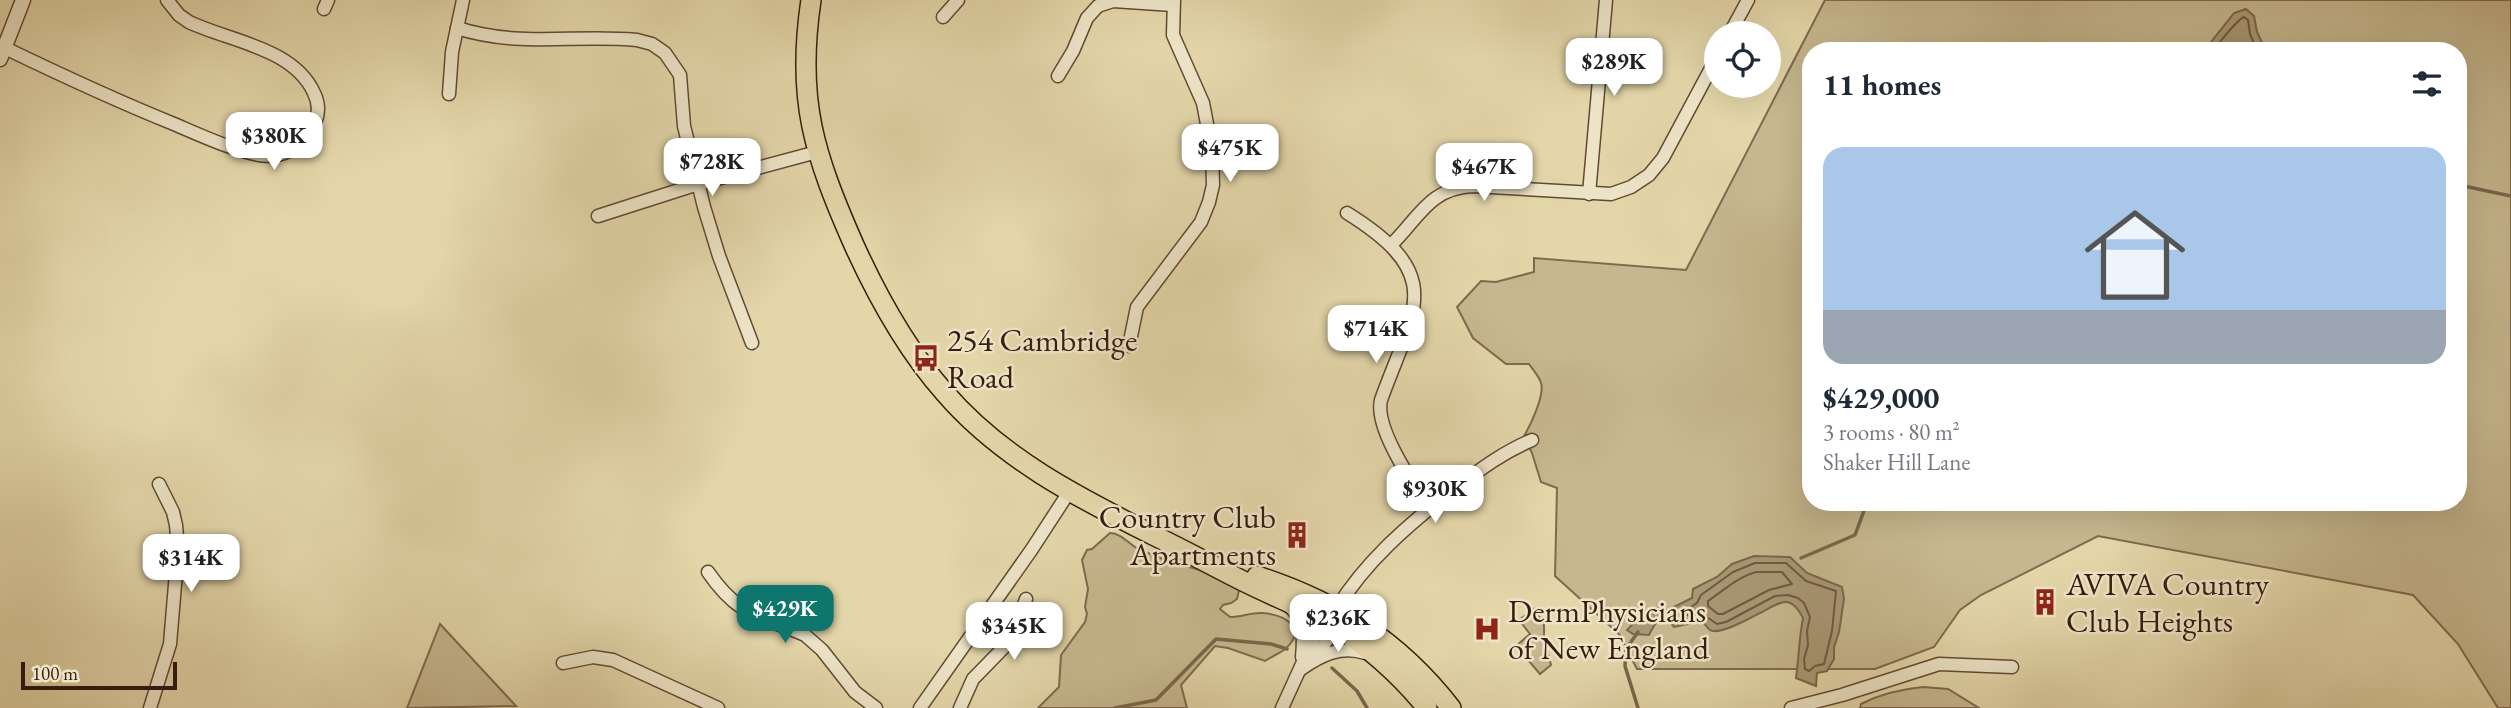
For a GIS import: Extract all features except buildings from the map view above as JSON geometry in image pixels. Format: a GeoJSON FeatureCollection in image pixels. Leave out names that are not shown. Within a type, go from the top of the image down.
{"type":"FeatureCollection","features":[{"type":"Feature","properties":{"kind":"highway"},"geometry":{"type":"LineString","coordinates":[[811,0],[806,47],[806,88],[817,152],[856,250],[889,314],[914,354],[944,393],[984,432],[1023,463],[1069,492],[1284,601],[1374,633],[1422,674],[1451,708]]}},
{"type":"Feature","properties":{"kind":"highway"},"geometry":{"type":"LineString","coordinates":[[1208,562],[1293,588],[1391,670],[1427,708]]}},
{"type":"Feature","properties":{"kind":"street"},"geometry":{"type":"LineString","coordinates":[[23,0],[3,54],[227,146],[274,156],[290,151],[303,141],[315,124],[318,108],[313,91],[299,70],[283,59],[189,22],[179,15],[167,0]]}},
{"type":"Feature","properties":{"kind":"street"},"geometry":{"type":"LineString","coordinates":[[449,94],[463,0]]}},
{"type":"Feature","properties":{"kind":"street"},"geometry":{"type":"LineString","coordinates":[[943,17],[958,0]]}},
{"type":"Feature","properties":{"kind":"street"},"geometry":{"type":"LineString","coordinates":[[1589,194],[1606,0]]}},
{"type":"Feature","properties":{"kind":"street"},"geometry":{"type":"LineString","coordinates":[[1737,21],[1748,0]]}},
{"type":"Feature","properties":{"kind":"street"},"geometry":{"type":"LineString","coordinates":[[1058,76],[1073,51],[1088,16],[1098,6],[1117,1],[1173,3],[1171,23],[1174,41],[1201,97],[1206,115],[1212,150],[1213,185],[1200,222],[1137,307],[1129,346]]}},
{"type":"Feature","properties":{"kind":"street"},"geometry":{"type":"LineString","coordinates":[[457,28],[501,39],[631,39],[657,47],[669,57],[680,75],[684,126],[698,184],[719,256],[752,343]]}},
{"type":"Feature","properties":{"kind":"street"},"geometry":{"type":"LineString","coordinates":[[1391,245],[1429,202],[1453,189],[1473,186],[1611,194],[1637,184],[1654,170],[1704,82]]}},
{"type":"Feature","properties":{"kind":"street"},"geometry":{"type":"LineString","coordinates":[[598,216],[698,184],[817,152]]}},
{"type":"Feature","properties":{"kind":"street"},"geometry":{"type":"LineString","coordinates":[[1347,213],[1391,245],[1411,273],[1415,301],[1380,403],[1380,413],[1395,449],[1429,509]]}},
{"type":"Feature","properties":{"kind":"street"},"geometry":{"type":"LineString","coordinates":[[1313,661],[1332,618],[1352,585],[1380,553],[1429,509],[1493,460],[1532,440]]}},
{"type":"Feature","properties":{"kind":"street"},"geometry":{"type":"LineString","coordinates":[[149,708],[170,643],[178,549],[176,525],[159,484]]}},
{"type":"Feature","properties":{"kind":"street"},"geometry":{"type":"LineString","coordinates":[[920,708],[1069,492]]}},
{"type":"Feature","properties":{"kind":"street"},"geometry":{"type":"LineString","coordinates":[[708,572],[722,592],[741,609],[814,641],[855,692],[876,708]]}},
{"type":"Feature","properties":{"kind":"street"},"geometry":{"type":"LineString","coordinates":[[960,708],[973,679],[1012,639],[1026,599]]}},
{"type":"Feature","properties":{"kind":"street"},"geometry":{"type":"LineString","coordinates":[[1284,601],[1294,610],[1301,624],[1301,669]]}},
{"type":"Feature","properties":{"kind":"street"},"geometry":{"type":"LineString","coordinates":[[1282,708],[1313,640],[1332,618]]}},
{"type":"Feature","properties":{"kind":"street"},"geometry":{"type":"LineString","coordinates":[[1301,669],[1330,653],[1355,649],[1391,670]]}},
{"type":"Feature","properties":{"kind":"street"},"geometry":{"type":"LineString","coordinates":[[563,663],[593,657],[613,660],[718,708]]}},
{"type":"Feature","properties":{"kind":"street"},"geometry":{"type":"LineString","coordinates":[[1791,708],[1939,664],[2012,667]]}},
{"type":"Feature","properties":{"kind":"shaded area"},"geometry":{"type":"Polygon","coordinates":[[[1825,0],[2511,0],[2511,708],[2498,708],[2458,644],[2413,595],[2098,536],[1981,595],[1960,610],[1934,647],[1875,669],[1637,669],[1619,634],[1555,576],[1557,488],[1541,482],[1524,436],[1541,395],[1539,378],[1529,364],[1506,364],[1473,338],[1457,307],[1481,281],[1496,282],[1534,272],[1534,258],[1686,270],[1775,98],[1781,98],[1781,85],[1802,45],[1802,511],[2467,511],[2467,42],[1803,42],[1825,0]]]}},
{"type":"Feature","properties":{"kind":"shaded area"},"geometry":{"type":"Polygon","coordinates":[[[1110,533],[1118,535],[1138,549],[1227,579],[1239,590],[1237,599],[1220,609],[1230,617],[1259,613],[1280,617],[1291,624],[1294,630],[1291,642],[1284,650],[1265,661],[1215,646],[1181,685],[1187,708],[1038,708],[1059,687],[1061,655],[1085,622],[1088,589],[1082,560],[1087,550],[1092,549],[1110,533]]]}},
{"type":"Feature","properties":{"kind":"shaded area"},"geometry":{"type":"Polygon","coordinates":[[[1534,609],[1544,623],[1544,638],[1551,665],[1540,674],[1516,646],[1530,634],[1519,620],[1534,609]]]}},
{"type":"Feature","properties":{"kind":"shaded area"},"geometry":{"type":"Polygon","coordinates":[[[440,624],[516,706],[407,708],[440,624]]]}},
{"type":"Feature","properties":{"kind":"shaded area"},"geometry":{"type":"Polygon","coordinates":[[[1923,687],[1948,689],[1979,708],[1860,708],[1861,704],[1883,695],[1923,687]]]}},
{"type":"Feature","properties":{"kind":"water"},"geometry":{"type":"Polygon","coordinates":[[[2246,9],[2254,16],[2262,42],[2211,42],[2234,13],[2246,9]]]}},
{"type":"Feature","properties":{"kind":"water"},"geometry":{"type":"Polygon","coordinates":[[[1754,556],[1790,557],[1807,573],[1842,587],[1844,599],[1834,659],[1827,671],[1817,673],[1816,686],[1796,678],[1803,618],[1799,610],[1790,603],[1775,605],[1728,628],[1715,631],[1710,630],[1702,621],[1674,627],[1668,620],[1658,622],[1649,635],[1633,634],[1627,630],[1644,612],[1654,608],[1668,610],[1692,598],[1693,589],[1717,577],[1732,564],[1754,556]]]}},
{"type":"Feature","properties":{"kind":"waterway"},"geometry":{"type":"LineString","coordinates":[[2467,187],[2511,196]]}},
{"type":"Feature","properties":{"kind":"waterway"},"geometry":{"type":"LineString","coordinates":[[1801,558],[1855,535],[1864,511]]}},
{"type":"Feature","properties":{"kind":"waterway"},"geometry":{"type":"LineString","coordinates":[[1638,632],[1626,649],[1625,666],[1638,708]]}},
{"type":"Feature","properties":{"kind":"waterway"},"geometry":{"type":"LineString","coordinates":[[1115,708],[1156,700],[1216,639],[1271,644],[1287,649]]}},
{"type":"Feature","properties":{"kind":"waterway"},"geometry":{"type":"LineString","coordinates":[[1332,668],[1357,691],[1367,708]]}},
{"type":"Feature","properties":{"kind":"place","name":"254 Cambridge Road"},"geometry":{"type":"Point","coordinates":[926,358]}},
{"type":"Feature","properties":{"kind":"place","name":"Country Club Apartments"},"geometry":{"type":"Point","coordinates":[1297,535]}},
{"type":"Feature","properties":{"kind":"place","name":"AVIVA Country Club Heights"},"geometry":{"type":"Point","coordinates":[2045,602]}},
{"type":"Feature","properties":{"kind":"place","name":"DermPhysicians of New England"},"geometry":{"type":"Point","coordinates":[1487,629]}}]}
